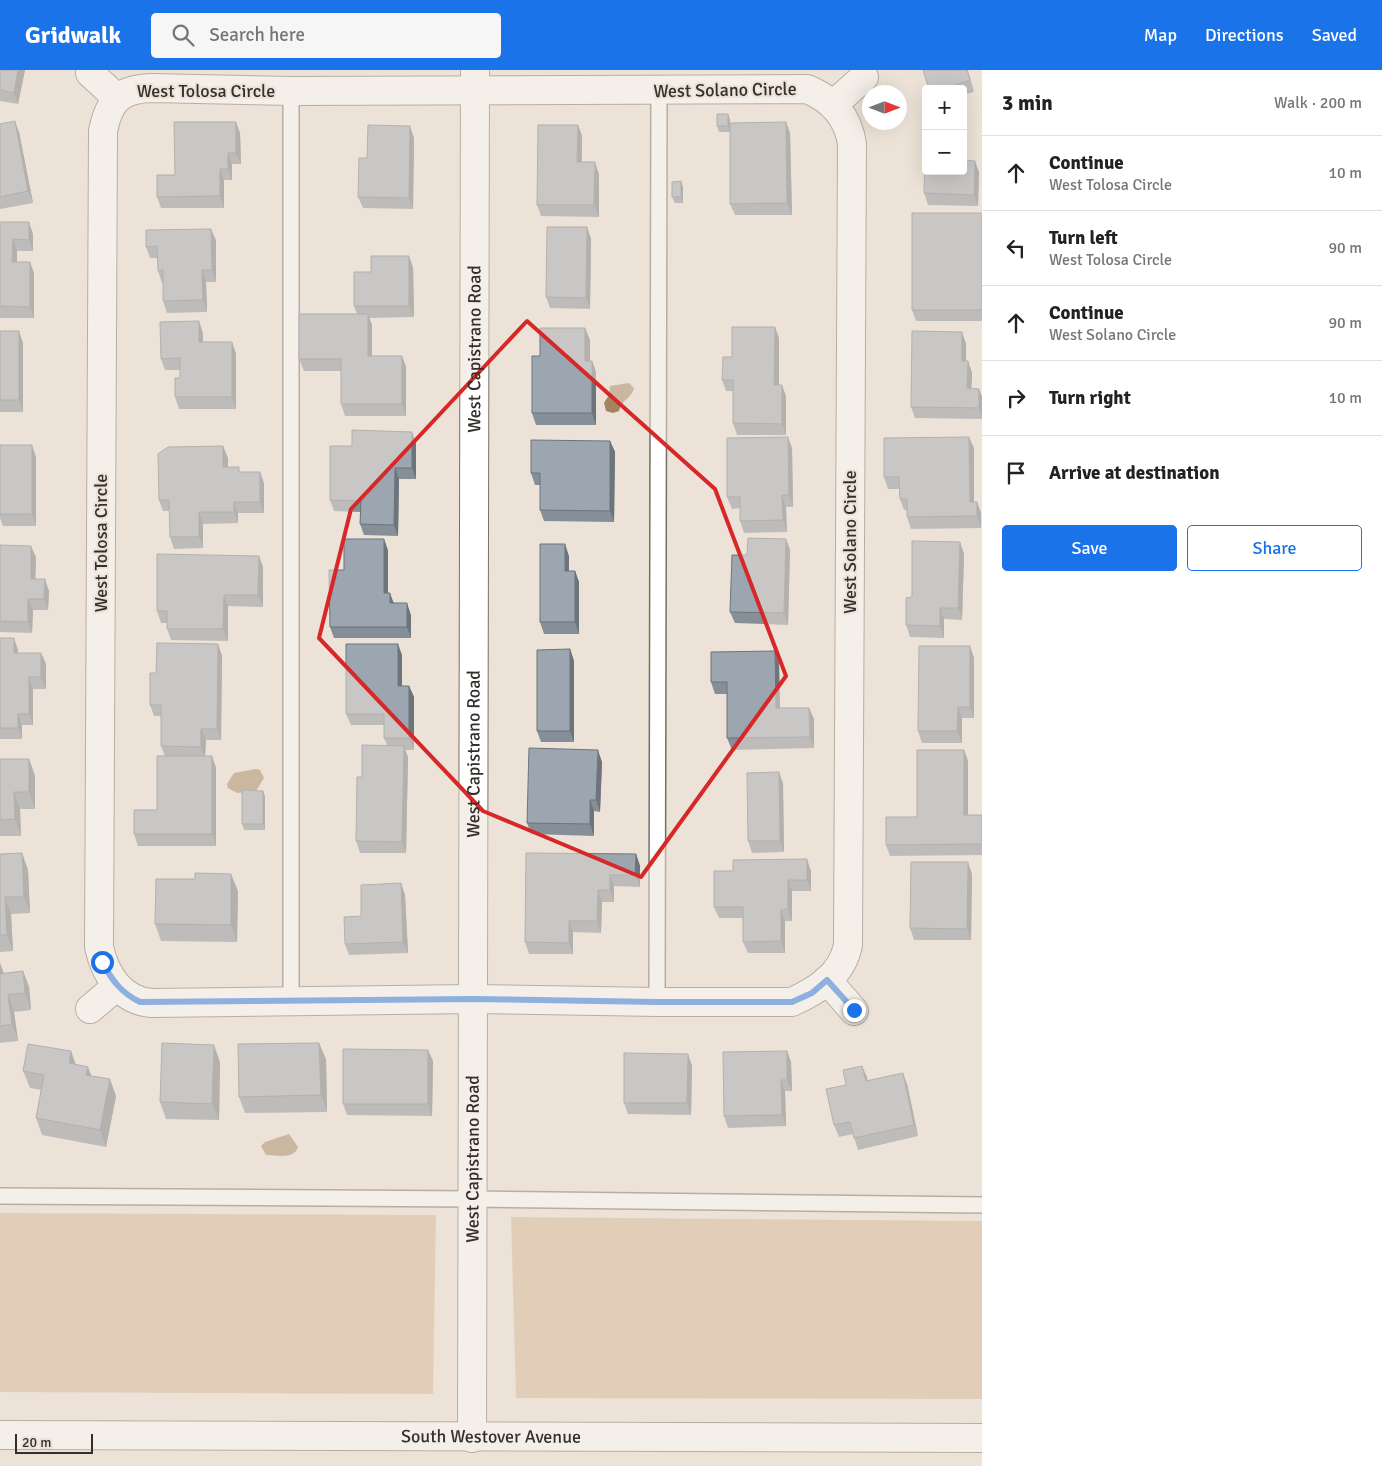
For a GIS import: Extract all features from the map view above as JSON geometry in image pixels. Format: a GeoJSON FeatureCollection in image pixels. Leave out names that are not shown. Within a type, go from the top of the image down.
{"type":"FeatureCollection","features":[{"type":"Feature","properties":{"kind":"street"},"geometry":{"type":"LineString","coordinates":[[90,73],[117,98]]}},
{"type":"Feature","properties":{"kind":"street"},"geometry":{"type":"LineString","coordinates":[[832,105],[864,77]]}},
{"type":"Feature","properties":{"kind":"street","name":"West Tolosa Circle"},"geometry":{"type":"LineString","coordinates":[[473,999],[140,1002],[127,996],[117,986],[102,962],[99,947],[103,130],[107,112],[117,98],[131,90],[141,88],[291,91],[475,79]]}},
{"type":"Feature","properties":{"kind":"street","name":"West Solano Circle"},"geometry":{"type":"LineString","coordinates":[[473,999],[792,1002],[812,993],[837,972],[846,957],[848,945],[852,144],[850,131],[843,118],[819,94],[807,89],[659,91],[475,79]]}},
{"type":"Feature","properties":{"kind":"street","name":"West Capistrano Road"},"geometry":{"type":"LineString","coordinates":[[472,1438],[475,79]]}},
{"type":"Feature","properties":{"kind":"street"},"geometry":{"type":"LineString","coordinates":[[827,980],[854,1010]]}},
{"type":"Feature","properties":{"kind":"street"},"geometry":{"type":"LineString","coordinates":[[90,1009],[117,986]]}},
{"type":"Feature","properties":{"kind":"street","name":"South Westover Avenue"},"geometry":{"type":"LineString","coordinates":[[0,1434],[472,1438],[982,1438]]}},
{"type":"Feature","properties":{"kind":"lane"},"geometry":{"type":"LineString","coordinates":[[291,91],[291,1001]]}},
{"type":"Feature","properties":{"kind":"lane"},"geometry":{"type":"LineString","coordinates":[[657,1002],[659,91]]}},
{"type":"Feature","properties":{"kind":"lane"},"geometry":{"type":"LineString","coordinates":[[0,1196],[473,1198],[982,1205]]}},
{"type":"Feature","properties":{"kind":"highlighted area"},"geometry":{"type":"Polygon","coordinates":[[[527,321],[715,489],[786,676],[641,877],[483,811],[319,638],[351,509],[527,321]]]}},
{"type":"Feature","properties":{"kind":"shaded area"},"geometry":{"type":"Polygon","coordinates":[[[629,383],[634,388],[633,391],[622,404],[619,411],[613,413],[606,411],[604,403],[609,395],[610,386],[629,383]]]}},
{"type":"Feature","properties":{"kind":"shaded area"},"geometry":{"type":"Polygon","coordinates":[[[260,770],[264,778],[256,791],[237,793],[228,788],[227,784],[234,773],[260,770]]]}},
{"type":"Feature","properties":{"kind":"shaded area"},"geometry":{"type":"Polygon","coordinates":[[[289,1134],[298,1147],[293,1154],[285,1156],[266,1155],[261,1146],[265,1142],[289,1134]]]}},
{"type":"Feature","properties":{"kind":"shaded area"},"geometry":{"type":"Polygon","coordinates":[[[0,1213],[436,1215],[433,1394],[0,1392],[0,1213]]]}},
{"type":"Feature","properties":{"kind":"shaded area"},"geometry":{"type":"Polygon","coordinates":[[[511,1217],[982,1221],[982,1399],[516,1398],[511,1217]]]}},
{"type":"Feature","properties":{"kind":"building"},"geometry":{"type":"Polygon","coordinates":[[[0,70],[18,70],[14,93],[0,90],[0,70]]]}},
{"type":"Feature","properties":{"kind":"building"},"geometry":{"type":"Polygon","coordinates":[[[923,70],[967,70],[970,80],[954,85],[928,85],[923,70]]]}},
{"type":"Feature","properties":{"kind":"building"},"geometry":{"type":"Polygon","coordinates":[[[717,114],[728,114],[728,126],[717,126],[717,114]]]}},
{"type":"Feature","properties":{"kind":"building"},"geometry":{"type":"Polygon","coordinates":[[[15,121],[28,191],[0,197],[0,124],[15,121]]]}},
{"type":"Feature","properties":{"kind":"building"},"geometry":{"type":"Polygon","coordinates":[[[174,122],[236,122],[236,153],[228,153],[228,169],[220,169],[220,196],[157,197],[157,175],[175,175],[174,122]]]}},
{"type":"Feature","properties":{"kind":"building"},"geometry":{"type":"Polygon","coordinates":[[[786,122],[787,203],[730,204],[730,123],[786,122]]]}},
{"type":"Feature","properties":{"kind":"building"},"geometry":{"type":"Polygon","coordinates":[[[368,125],[410,126],[409,198],[358,197],[359,158],[367,158],[368,125]]]}},
{"type":"Feature","properties":{"kind":"building"},"geometry":{"type":"Polygon","coordinates":[[[538,125],[578,125],[577,162],[595,162],[594,205],[537,205],[538,125]]]}},
{"type":"Feature","properties":{"kind":"building"},"geometry":{"type":"Polygon","coordinates":[[[967,160],[975,161],[974,195],[924,193],[924,175],[967,175],[967,160]]]}},
{"type":"Feature","properties":{"kind":"building"},"geometry":{"type":"Polygon","coordinates":[[[681,181],[681,197],[672,197],[672,182],[681,181]]]}},
{"type":"Feature","properties":{"kind":"building"},"geometry":{"type":"Polygon","coordinates":[[[912,213],[982,213],[982,310],[912,310],[912,213]]]}},
{"type":"Feature","properties":{"kind":"building"},"geometry":{"type":"Polygon","coordinates":[[[0,222],[29,222],[29,240],[13,239],[12,262],[30,262],[30,307],[0,306],[0,222]]]}},
{"type":"Feature","properties":{"kind":"building"},"geometry":{"type":"Polygon","coordinates":[[[547,227],[587,227],[586,298],[546,297],[547,227]]]}},
{"type":"Feature","properties":{"kind":"building"},"geometry":{"type":"Polygon","coordinates":[[[211,229],[212,270],[202,270],[203,300],[163,301],[163,270],[158,271],[157,246],[146,247],[146,230],[211,229]]]}},
{"type":"Feature","properties":{"kind":"building"},"geometry":{"type":"Polygon","coordinates":[[[371,256],[409,256],[409,306],[354,306],[354,272],[371,272],[371,256]]]}},
{"type":"Feature","properties":{"kind":"building"},"geometry":{"type":"Polygon","coordinates":[[[299,314],[368,314],[368,356],[402,356],[402,404],[341,404],[341,359],[299,359],[299,314]]]}},
{"type":"Feature","properties":{"kind":"building"},"geometry":{"type":"Polygon","coordinates":[[[199,321],[199,342],[232,342],[232,397],[175,397],[175,378],[180,378],[180,358],[161,359],[160,322],[199,321]]]}},
{"type":"Feature","properties":{"kind":"building"},"geometry":{"type":"Polygon","coordinates":[[[732,327],[775,327],[774,385],[782,385],[782,424],[733,423],[733,380],[722,380],[723,357],[732,357],[732,327]]]}},
{"type":"Feature","properties":{"kind":"building"},"geometry":{"type":"Polygon","coordinates":[[[540,328],[585,328],[585,361],[592,361],[592,413],[532,413],[532,356],[540,356],[540,328]]]}},
{"type":"Feature","properties":{"kind":"building"},"geometry":{"type":"Polygon","coordinates":[[[0,331],[19,331],[19,400],[0,400],[0,331]]]}},
{"type":"Feature","properties":{"kind":"building"},"geometry":{"type":"Polygon","coordinates":[[[912,331],[962,332],[962,361],[968,361],[967,388],[979,389],[979,408],[911,407],[912,331]]]}},
{"type":"Feature","properties":{"kind":"building"},"geometry":{"type":"Polygon","coordinates":[[[352,430],[412,432],[412,468],[395,468],[394,525],[360,524],[361,501],[330,500],[330,446],[352,446],[352,430]]]}},
{"type":"Feature","properties":{"kind":"building"},"geometry":{"type":"Polygon","coordinates":[[[788,437],[789,495],[782,495],[783,520],[740,521],[740,497],[727,497],[727,438],[788,437]]]}},
{"type":"Feature","properties":{"kind":"building"},"geometry":{"type":"Polygon","coordinates":[[[969,437],[970,502],[977,502],[977,516],[907,517],[907,499],[900,499],[899,477],[884,477],[884,438],[969,437]]]}},
{"type":"Feature","properties":{"kind":"building"},"geometry":{"type":"Polygon","coordinates":[[[531,440],[610,441],[610,511],[540,510],[540,473],[531,473],[531,440]]]}},
{"type":"Feature","properties":{"kind":"building"},"geometry":{"type":"Polygon","coordinates":[[[0,445],[32,445],[32,514],[0,514],[0,445]]]}},
{"type":"Feature","properties":{"kind":"building"},"geometry":{"type":"Polygon","coordinates":[[[223,446],[223,467],[239,467],[239,472],[260,472],[260,502],[234,502],[234,512],[199,512],[199,537],[170,537],[169,500],[159,500],[158,454],[168,447],[223,446]]]}},
{"type":"Feature","properties":{"kind":"building"},"geometry":{"type":"Polygon","coordinates":[[[748,538],[786,539],[784,613],[730,612],[732,555],[747,555],[748,538]]]}},
{"type":"Feature","properties":{"kind":"building"},"geometry":{"type":"Polygon","coordinates":[[[344,539],[384,539],[384,593],[390,593],[390,603],[407,603],[407,627],[330,627],[329,570],[344,570],[344,539]]]}},
{"type":"Feature","properties":{"kind":"building"},"geometry":{"type":"Polygon","coordinates":[[[912,541],[960,542],[958,608],[940,608],[940,626],[906,625],[906,598],[912,597],[912,541]]]}},
{"type":"Feature","properties":{"kind":"building"},"geometry":{"type":"Polygon","coordinates":[[[540,544],[565,544],[565,571],[575,571],[575,622],[540,622],[540,544]]]}},
{"type":"Feature","properties":{"kind":"building"},"geometry":{"type":"Polygon","coordinates":[[[0,545],[31,546],[31,579],[45,579],[44,599],[28,599],[28,622],[0,621],[0,545]]]}},
{"type":"Feature","properties":{"kind":"building"},"geometry":{"type":"Polygon","coordinates":[[[157,554],[259,556],[258,595],[224,595],[223,629],[167,629],[167,611],[157,611],[157,554]]]}},
{"type":"Feature","properties":{"kind":"building"},"geometry":{"type":"Polygon","coordinates":[[[0,638],[14,638],[14,653],[41,653],[41,677],[29,677],[29,714],[18,714],[18,728],[0,728],[0,638]]]}},
{"type":"Feature","properties":{"kind":"building"},"geometry":{"type":"Polygon","coordinates":[[[157,643],[218,644],[217,729],[201,729],[201,747],[161,746],[161,705],[150,705],[150,673],[156,673],[157,643]]]}},
{"type":"Feature","properties":{"kind":"building"},"geometry":{"type":"Polygon","coordinates":[[[346,644],[398,644],[398,686],[409,686],[409,738],[384,738],[384,714],[346,714],[346,644]]]}},
{"type":"Feature","properties":{"kind":"building"},"geometry":{"type":"Polygon","coordinates":[[[919,646],[970,646],[970,707],[958,707],[957,731],[918,731],[919,646]]]}},
{"type":"Feature","properties":{"kind":"building"},"geometry":{"type":"Polygon","coordinates":[[[570,649],[570,731],[537,731],[537,650],[570,649]]]}},
{"type":"Feature","properties":{"kind":"building"},"geometry":{"type":"Polygon","coordinates":[[[775,651],[776,708],[809,708],[810,737],[727,738],[727,682],[711,682],[711,652],[775,651]]]}},
{"type":"Feature","properties":{"kind":"building"},"geometry":{"type":"Polygon","coordinates":[[[362,745],[404,746],[402,842],[356,841],[357,777],[362,777],[362,745]]]}},
{"type":"Feature","properties":{"kind":"building"},"geometry":{"type":"Polygon","coordinates":[[[529,748],[598,750],[596,800],[590,800],[590,824],[527,823],[529,748]]]}},
{"type":"Feature","properties":{"kind":"building"},"geometry":{"type":"Polygon","coordinates":[[[917,750],[964,750],[964,815],[982,815],[982,844],[886,845],[886,817],[917,817],[917,750]]]}},
{"type":"Feature","properties":{"kind":"building"},"geometry":{"type":"Polygon","coordinates":[[[157,756],[212,756],[212,834],[134,834],[134,810],[157,810],[157,756]]]}},
{"type":"Feature","properties":{"kind":"building"},"geometry":{"type":"Polygon","coordinates":[[[0,759],[29,759],[29,792],[14,792],[15,819],[0,820],[0,759]]]}},
{"type":"Feature","properties":{"kind":"building"},"geometry":{"type":"Polygon","coordinates":[[[779,772],[780,841],[748,841],[747,773],[779,772]]]}},
{"type":"Feature","properties":{"kind":"building"},"geometry":{"type":"Polygon","coordinates":[[[242,790],[263,791],[263,824],[242,824],[242,790]]]}},
{"type":"Feature","properties":{"kind":"building"},"geometry":{"type":"Polygon","coordinates":[[[22,853],[24,897],[5,897],[7,935],[0,935],[0,854],[22,853]]]}},
{"type":"Feature","properties":{"kind":"building"},"geometry":{"type":"Polygon","coordinates":[[[526,853],[636,854],[635,875],[610,875],[610,890],[598,890],[597,921],[569,921],[569,943],[525,942],[526,853]]]}},
{"type":"Feature","properties":{"kind":"building"},"geometry":{"type":"Polygon","coordinates":[[[807,859],[807,880],[788,880],[788,909],[781,910],[781,941],[743,942],[743,907],[714,907],[714,871],[733,871],[733,860],[807,859]]]}},
{"type":"Feature","properties":{"kind":"building"},"geometry":{"type":"Polygon","coordinates":[[[911,862],[968,862],[967,929],[910,928],[911,862]]]}},
{"type":"Feature","properties":{"kind":"building"},"geometry":{"type":"Polygon","coordinates":[[[195,873],[231,874],[231,925],[155,924],[156,879],[195,879],[195,873]]]}},
{"type":"Feature","properties":{"kind":"building"},"geometry":{"type":"Polygon","coordinates":[[[401,883],[403,942],[345,944],[344,917],[361,916],[361,885],[401,883]]]}},
{"type":"Feature","properties":{"kind":"building"},"geometry":{"type":"Polygon","coordinates":[[[23,971],[25,993],[8,995],[12,1024],[0,1026],[0,974],[23,971]]]}},
{"type":"Feature","properties":{"kind":"building"},"geometry":{"type":"Polygon","coordinates":[[[162,1043],[214,1045],[212,1104],[160,1102],[162,1043]]]}},
{"type":"Feature","properties":{"kind":"building"},"geometry":{"type":"Polygon","coordinates":[[[319,1043],[321,1095],[239,1097],[238,1044],[319,1043]]]}},
{"type":"Feature","properties":{"kind":"building"},"geometry":{"type":"Polygon","coordinates":[[[28,1044],[71,1051],[69,1063],[88,1067],[86,1075],[110,1079],[100,1130],[36,1118],[44,1075],[23,1071],[28,1044]]]}},
{"type":"Feature","properties":{"kind":"building"},"geometry":{"type":"Polygon","coordinates":[[[343,1049],[428,1050],[428,1104],[343,1104],[343,1049]]]}},
{"type":"Feature","properties":{"kind":"building"},"geometry":{"type":"Polygon","coordinates":[[[787,1051],[787,1080],[781,1080],[782,1115],[724,1116],[723,1052],[787,1051]]]}},
{"type":"Feature","properties":{"kind":"building"},"geometry":{"type":"Polygon","coordinates":[[[624,1053],[688,1054],[687,1103],[624,1103],[624,1053]]]}},
{"type":"Feature","properties":{"kind":"building"},"geometry":{"type":"Polygon","coordinates":[[[862,1066],[866,1081],[903,1073],[914,1125],[854,1138],[850,1122],[834,1125],[826,1089],[846,1085],[843,1070],[862,1066]]]}},
{"type":"Feature","properties":{"kind":"route"},"geometry":{"type":"LineString","coordinates":[[102,962],[112,980],[127,996],[140,1002],[152,1003],[473,999],[792,1002],[812,993],[827,980],[854,1010]]}}]}
